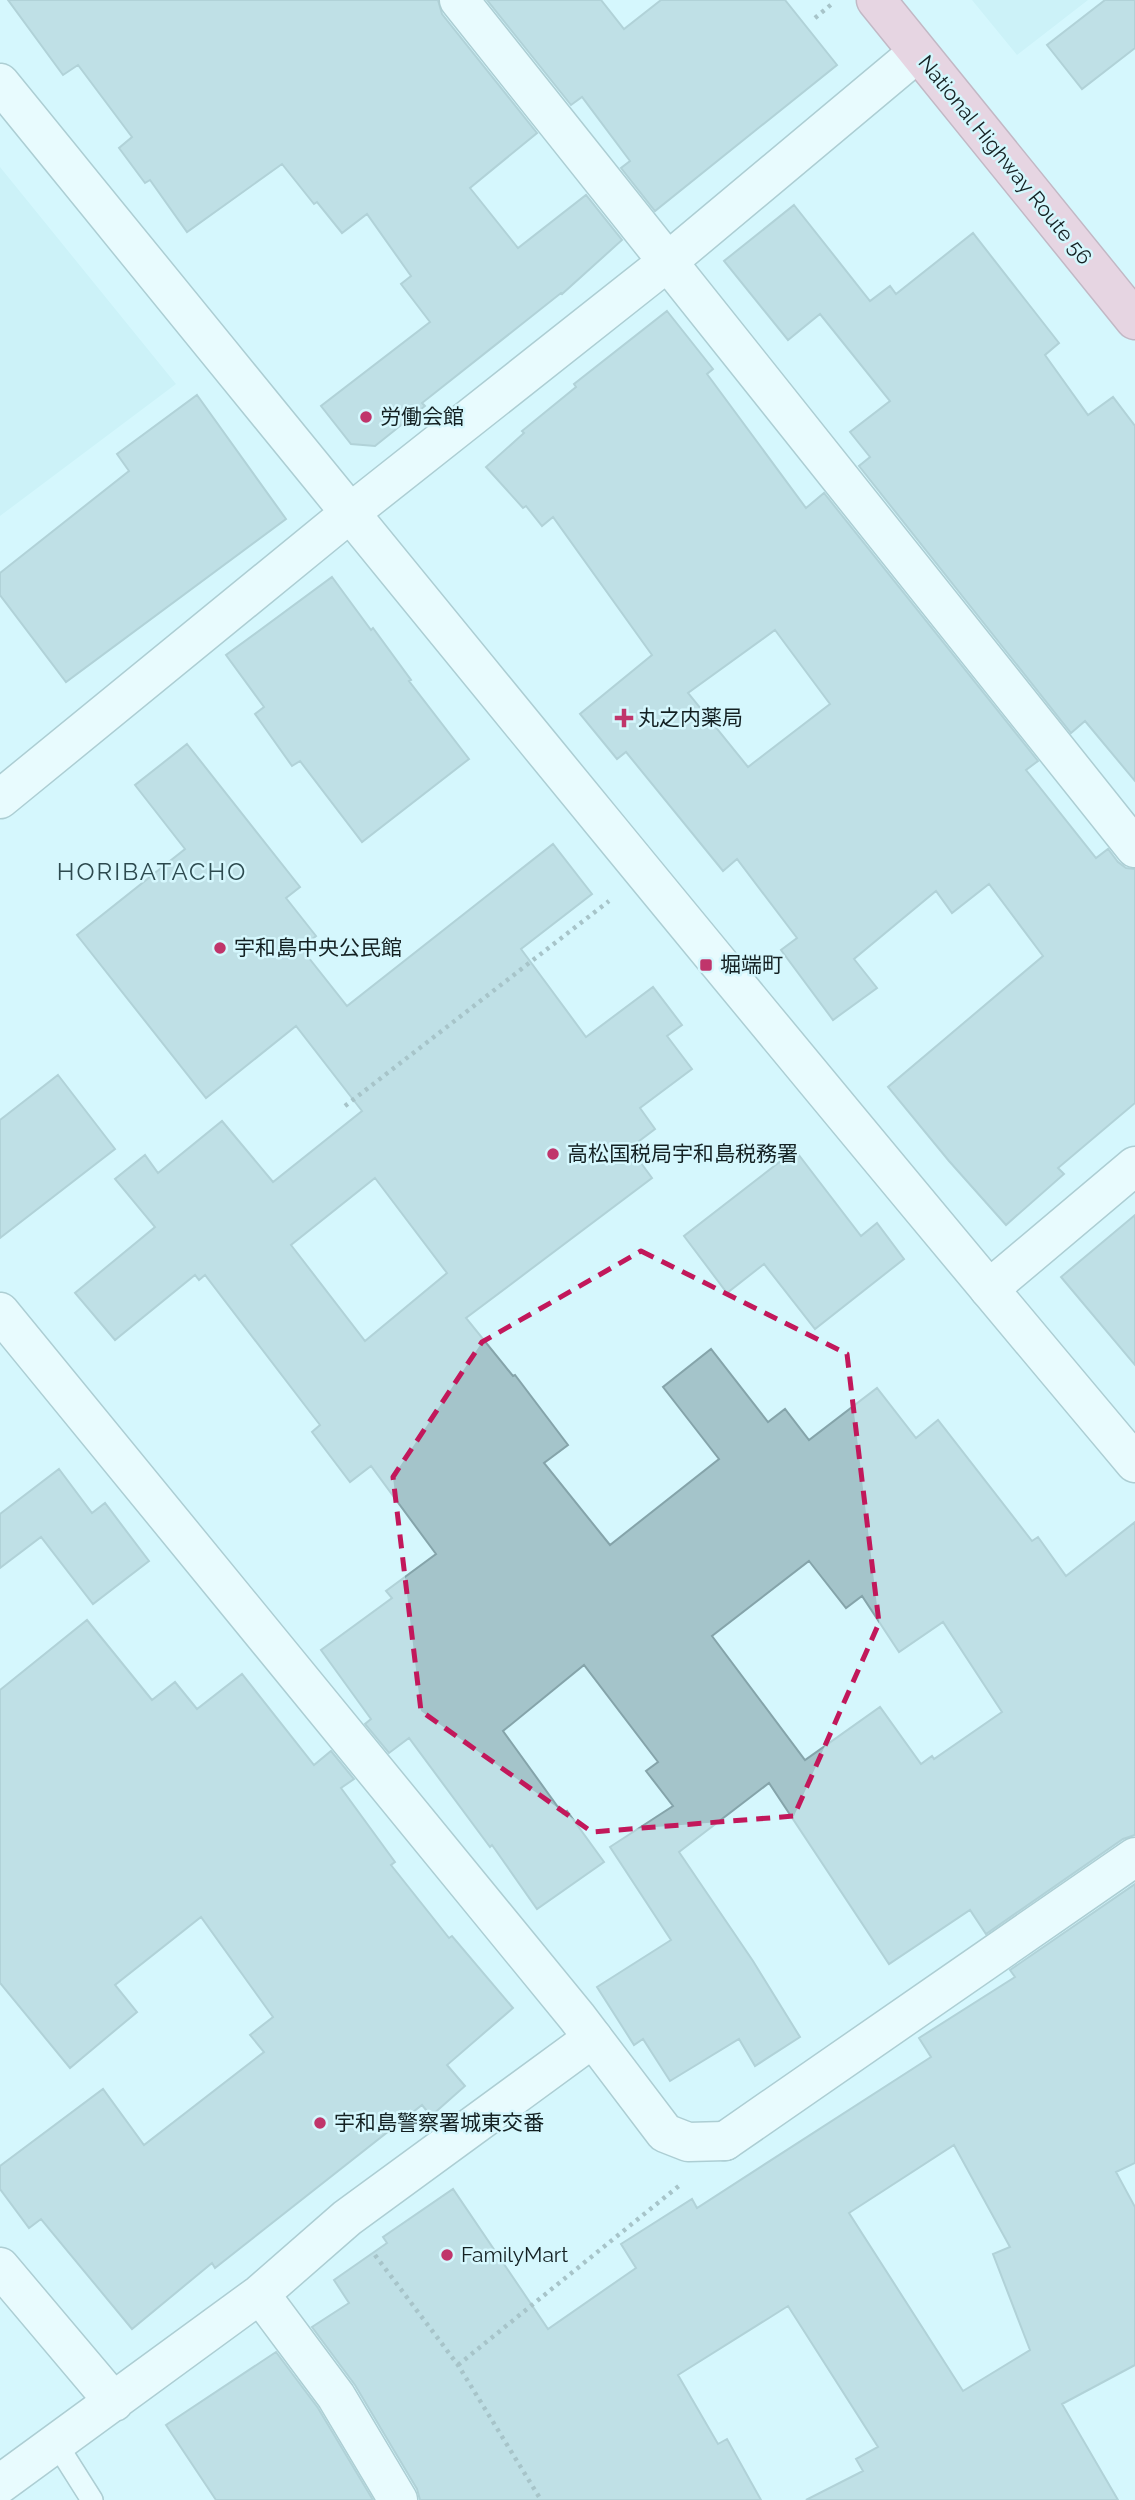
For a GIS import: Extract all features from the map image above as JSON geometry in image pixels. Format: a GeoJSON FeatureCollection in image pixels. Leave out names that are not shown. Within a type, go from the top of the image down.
{"type":"FeatureCollection","features":[{"type":"Feature","properties":{"kind":"highway","name":"National Highway Route 56"},"geometry":{"type":"LineString","coordinates":[[876,0],[1135,320]]}},
{"type":"Feature","properties":{"kind":"street"},"geometry":{"type":"LineString","coordinates":[[459,0],[1135,848]]}},
{"type":"Feature","properties":{"kind":"street"},"geometry":{"type":"LineString","coordinates":[[0,799],[350,513],[667,263],[917,53]]}},
{"type":"Feature","properties":{"kind":"street"},"geometry":{"type":"LineString","coordinates":[[0,83],[350,513],[1135,1463]]}},
{"type":"Feature","properties":{"kind":"street"},"geometry":{"type":"LineString","coordinates":[[989,1289],[1135,1166]]}},
{"type":"Feature","properties":{"kind":"street"},"geometry":{"type":"LineString","coordinates":[[0,1312],[593,2038],[665,2133],[688,2142],[725,2141],[1135,1857]]}},
{"type":"Feature","properties":{"kind":"street"},"geometry":{"type":"LineString","coordinates":[[0,2484],[260,2294],[347,2218],[593,2038]]}},
{"type":"Feature","properties":{"kind":"street"},"geometry":{"type":"LineString","coordinates":[[0,2267],[114,2402]]}},
{"type":"Feature","properties":{"kind":"street"},"geometry":{"type":"LineString","coordinates":[[260,2294],[336,2396],[398,2500]]}},
{"type":"Feature","properties":{"kind":"lane"},"geometry":{"type":"LineString","coordinates":[[56,2443],[92,2500]]}},
{"type":"Feature","properties":{"kind":"path"},"geometry":{"type":"LineString","coordinates":[[815,18],[836,0]]}},
{"type":"Feature","properties":{"kind":"path"},"geometry":{"type":"LineString","coordinates":[[345,1106],[617,895],[644,870]]}},
{"type":"Feature","properties":{"kind":"path"},"geometry":{"type":"LineString","coordinates":[[458,2365],[683,2183],[725,2141]]}},
{"type":"Feature","properties":{"kind":"path"},"geometry":{"type":"LineString","coordinates":[[347,2218],[458,2365],[541,2500]]}},
{"type":"Feature","properties":{"kind":"highlighted area"},"geometry":{"type":"Polygon","coordinates":[[[641,1251],[847,1354],[879,1623],[794,1816],[592,1832],[421,1711],[393,1477],[482,1342],[641,1251]]]}},
{"type":"Feature","properties":{"kind":"shaded area"},"geometry":{"type":"Polygon","coordinates":[[[972,0],[1088,0],[1017,55],[972,0]]]}},
{"type":"Feature","properties":{"kind":"shaded area"},"geometry":{"type":"Polygon","coordinates":[[[0,167],[176,384],[0,516],[0,167]]]}},
{"type":"Feature","properties":{"kind":"building"},"geometry":{"type":"Polygon","coordinates":[[[8,0],[438,0],[442,14],[537,133],[470,188],[518,248],[586,195],[622,240],[562,294],[422,403],[425,406],[375,446],[351,444],[321,406],[430,322],[401,284],[411,276],[367,214],[342,233],[282,164],[187,232],[150,180],[145,183],[119,148],[132,137],[78,65],[63,75],[8,0]]]}},
{"type":"Feature","properties":{"kind":"building"},"geometry":{"type":"Polygon","coordinates":[[[487,0],[601,0],[624,29],[661,0],[785,0],[837,65],[655,211],[621,168],[630,161],[582,97],[571,105],[487,0]]]}},
{"type":"Feature","properties":{"kind":"building"},"geometry":{"type":"Polygon","coordinates":[[[1105,0],[1135,0],[1135,48],[1082,89],[1047,45],[1105,0]]]}},
{"type":"Feature","properties":{"kind":"building"},"geometry":{"type":"Polygon","coordinates":[[[794,205],[870,301],[890,286],[896,294],[973,233],[1059,343],[1045,355],[1088,415],[1113,397],[1135,426],[1135,781],[1085,721],[1071,733],[859,466],[870,457],[850,432],[890,401],[820,314],[788,340],[724,261],[794,205]]]}},
{"type":"Feature","properties":{"kind":"building"},"geometry":{"type":"Polygon","coordinates":[[[667,311],[713,369],[707,374],[806,508],[824,493],[1038,761],[1026,770],[1096,858],[1108,849],[1126,868],[1135,869],[1135,1103],[1058,1168],[1064,1174],[1006,1225],[888,1087],[1043,956],[989,884],[952,913],[936,891],[854,959],[877,988],[833,1020],[781,950],[797,938],[737,859],[723,871],[626,752],[617,759],[580,714],[652,655],[553,517],[542,526],[526,506],[523,508],[486,467],[524,433],[522,431],[576,387],[574,384],[667,311]],[[775,630],[688,693],[748,767],[830,704],[775,630]]]}},
{"type":"Feature","properties":{"kind":"building"},"geometry":{"type":"Polygon","coordinates":[[[197,395],[286,519],[66,682],[0,595],[0,573],[129,471],[117,454],[197,395]]]}},
{"type":"Feature","properties":{"kind":"building"},"geometry":{"type":"Polygon","coordinates":[[[332,577],[469,759],[362,842],[300,761],[292,766],[255,714],[264,707],[226,655],[332,577]]]}},
{"type":"Feature","properties":{"kind":"building"},"geometry":{"type":"Polygon","coordinates":[[[187,744],[300,887],[286,898],[316,936],[301,948],[347,1006],[553,844],[592,894],[521,949],[586,1037],[653,987],[682,1025],[667,1036],[692,1069],[640,1108],[655,1129],[630,1148],[652,1178],[466,1318],[513,1376],[515,1375],[568,1445],[544,1463],[610,1545],[719,1459],[663,1387],[711,1349],[768,1422],[785,1409],[809,1440],[877,1388],[916,1438],[938,1420],[1032,1541],[1038,1537],[1066,1576],[1135,1522],[1135,1835],[1123,1839],[986,1934],[970,1910],[889,1964],[769,1783],[679,1852],[753,1961],[800,2037],[755,2066],[739,2039],[670,2081],[643,2039],[634,2045],[597,1987],[671,1940],[610,1847],[673,1806],[646,1771],[658,1762],[584,1665],[503,1731],[563,1814],[567,1811],[604,1862],[537,1909],[492,1845],[490,1847],[409,1738],[389,1753],[365,1724],[371,1719],[321,1650],[392,1598],[386,1591],[436,1554],[371,1466],[350,1482],[312,1432],[320,1425],[205,1275],[199,1280],[195,1275],[115,1340],[75,1293],[155,1227],[115,1179],[145,1155],[158,1173],[222,1121],[273,1182],[362,1111],[296,1026],[206,1098],[77,935],[185,849],[135,785],[187,744]],[[375,1178],[291,1245],[365,1341],[447,1273],[375,1178]],[[809,1561],[712,1636],[805,1760],[880,1707],[921,1764],[932,1756],[934,1759],[1002,1712],[943,1622],[899,1652],[862,1596],[846,1608],[809,1561]]]}},
{"type":"Feature","properties":{"kind":"building"},"geometry":{"type":"Polygon","coordinates":[[[58,1075],[115,1149],[0,1238],[0,1120],[58,1075]]]}},
{"type":"Feature","properties":{"kind":"building"},"geometry":{"type":"Polygon","coordinates":[[[795,1150],[861,1236],[877,1223],[904,1259],[815,1329],[764,1264],[727,1293],[684,1236],[795,1150]]]}},
{"type":"Feature","properties":{"kind":"building"},"geometry":{"type":"Polygon","coordinates":[[[1135,1215],[1135,1365],[1061,1277],[1135,1215]]]}},
{"type":"Feature","properties":{"kind":"building"},"geometry":{"type":"Polygon","coordinates":[[[59,1469],[92,1513],[105,1503],[149,1561],[93,1604],[41,1537],[0,1568],[0,1514],[59,1469]]]}},
{"type":"Feature","properties":{"kind":"building"},"geometry":{"type":"Polygon","coordinates":[[[87,1620],[152,1700],[175,1682],[197,1709],[242,1674],[314,1765],[331,1751],[354,1779],[341,1788],[395,1862],[391,1865],[449,1938],[452,1936],[513,2008],[447,2065],[465,2086],[431,2116],[422,2105],[215,2268],[212,2263],[132,2329],[41,2219],[29,2228],[0,2189],[0,2166],[103,2089],[144,2145],[264,2052],[250,2035],[273,2017],[201,1917],[115,1985],[137,2012],[70,2068],[0,1983],[0,1690],[87,1620]]]}},
{"type":"Feature","properties":{"kind":"building"},"geometry":{"type":"Polygon","coordinates":[[[1135,1884],[1135,2163],[1116,2172],[1135,2207],[1135,2365],[1062,2404],[1118,2500],[806,2500],[863,2471],[856,2459],[878,2447],[788,2306],[678,2375],[718,2444],[727,2439],[761,2500],[420,2500],[417,2489],[355,2385],[312,2327],[349,2303],[334,2280],[387,2243],[383,2237],[453,2189],[548,2329],[636,2268],[621,2244],[692,2199],[697,2208],[931,2057],[919,2038],[1015,1977],[1010,1970],[1135,1884]],[[954,2145],[849,2213],[963,2391],[1030,2350],[993,2254],[1010,2247],[954,2145]]]}},
{"type":"Feature","properties":{"kind":"building"},"geometry":{"type":"Polygon","coordinates":[[[276,2352],[318,2408],[373,2500],[216,2500],[166,2425],[276,2352]]]}},
{"type":"Feature","properties":{"kind":"place","name":"労働会館"},"geometry":{"type":"Point","coordinates":[366,417]}},
{"type":"Feature","properties":{"kind":"place","name":"丸之内薬局"},"geometry":{"type":"Point","coordinates":[624,718]}},
{"type":"Feature","properties":{"kind":"place","name":"宇和島中央公民館"},"geometry":{"type":"Point","coordinates":[220,948]}},
{"type":"Feature","properties":{"kind":"place","name":"堀端町"},"geometry":{"type":"Point","coordinates":[706,965]}},
{"type":"Feature","properties":{"kind":"place","name":"高松国税局宇和島税務署"},"geometry":{"type":"Point","coordinates":[553,1154]}},
{"type":"Feature","properties":{"kind":"place","name":"宇和島警察署城東交番"},"geometry":{"type":"Point","coordinates":[320,2123]}},
{"type":"Feature","properties":{"kind":"place","name":"FamilyMart"},"geometry":{"type":"Point","coordinates":[447,2255]}},
{"type":"Feature","properties":{"kind":"district","name":"HORIBATACHO"},"geometry":{"type":"Point","coordinates":[152,872]}}]}
